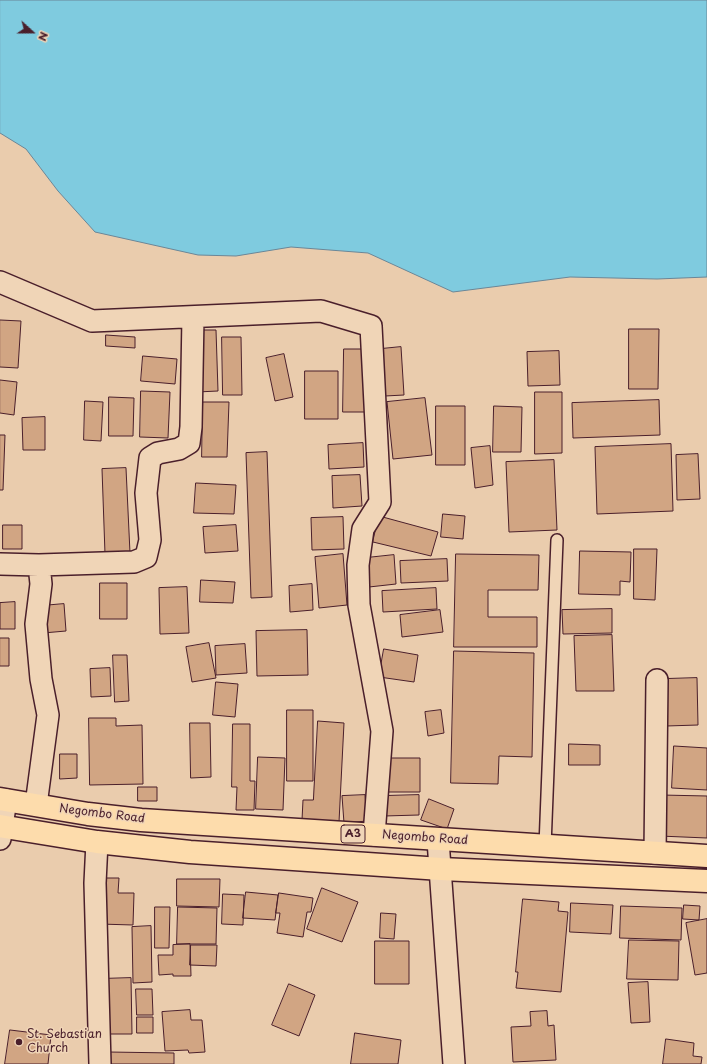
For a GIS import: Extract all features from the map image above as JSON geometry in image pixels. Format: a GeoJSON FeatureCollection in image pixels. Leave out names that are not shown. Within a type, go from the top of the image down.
{"type":"FeatureCollection","features":[{"type":"Feature","properties":{"kind":"highway","name":"Negombo Road"},"geometry":{"type":"LineString","coordinates":[[3,799],[88,814],[141,820],[707,856]]}},
{"type":"Feature","properties":{"kind":"highway"},"geometry":{"type":"LineString","coordinates":[[1,831],[190,852],[441,869],[707,881]]}},
{"type":"Feature","properties":{"kind":"street"},"geometry":{"type":"LineString","coordinates":[[0,282],[92,321],[321,311],[371,326],[380,502],[363,529],[358,565],[359,605],[382,731],[374,835]]}},
{"type":"Feature","properties":{"kind":"street"},"geometry":{"type":"LineString","coordinates":[[0,564],[39,565],[134,562],[146,557],[150,540],[146,494],[150,458],[158,453],[179,449],[189,444],[191,427],[194,317]]}},
{"type":"Feature","properties":{"kind":"street"},"geometry":{"type":"LineString","coordinates":[[36,805],[48,715],[41,679],[36,624],[40,584],[39,565]]}},
{"type":"Feature","properties":{"kind":"street"},"geometry":{"type":"LineString","coordinates":[[656,853],[657,680]]}},
{"type":"Feature","properties":{"kind":"street"},"geometry":{"type":"LineString","coordinates":[[1,831],[3,799]]}},
{"type":"Feature","properties":{"kind":"street"},"geometry":{"type":"LineString","coordinates":[[438,840],[454,1064]]}},
{"type":"Feature","properties":{"kind":"street"},"geometry":{"type":"LineString","coordinates":[[97,842],[95,883],[100,1064]]}},
{"type":"Feature","properties":{"kind":"lane"},"geometry":{"type":"LineString","coordinates":[[545,846],[557,540]]}},
{"type":"Feature","properties":{"kind":"water"},"geometry":{"type":"Polygon","coordinates":[[[0,0],[707,0],[707,277],[657,279],[570,277],[453,292],[368,253],[291,247],[236,256],[198,255],[95,232],[58,191],[26,149],[0,133],[0,0]]]}},
{"type":"Feature","properties":{"kind":"building"},"geometry":{"type":"Polygon","coordinates":[[[0,320],[21,321],[18,368],[0,367],[0,320]]]}},
{"type":"Feature","properties":{"kind":"building"},"geometry":{"type":"Polygon","coordinates":[[[629,329],[659,329],[658,389],[629,389],[629,329]]]}},
{"type":"Feature","properties":{"kind":"building"},"geometry":{"type":"Polygon","coordinates":[[[196,330],[216,330],[218,391],[197,392],[196,330]]]}},
{"type":"Feature","properties":{"kind":"building"},"geometry":{"type":"Polygon","coordinates":[[[106,335],[135,337],[135,348],[106,346],[106,335]]]}},
{"type":"Feature","properties":{"kind":"building"},"geometry":{"type":"Polygon","coordinates":[[[222,337],[241,337],[242,395],[223,395],[222,337]]]}},
{"type":"Feature","properties":{"kind":"building"},"geometry":{"type":"Polygon","coordinates":[[[401,347],[404,395],[385,396],[381,349],[401,347]]]}},
{"type":"Feature","properties":{"kind":"building"},"geometry":{"type":"Polygon","coordinates":[[[344,349],[367,349],[366,412],[343,412],[344,349]]]}},
{"type":"Feature","properties":{"kind":"building"},"geometry":{"type":"Polygon","coordinates":[[[559,351],[560,385],[528,386],[527,352],[559,351]]]}},
{"type":"Feature","properties":{"kind":"building"},"geometry":{"type":"Polygon","coordinates":[[[284,354],[293,397],[275,401],[266,358],[284,354]]]}},
{"type":"Feature","properties":{"kind":"building"},"geometry":{"type":"Polygon","coordinates":[[[143,356],[177,359],[175,384],[141,381],[143,356]]]}},
{"type":"Feature","properties":{"kind":"building"},"geometry":{"type":"Polygon","coordinates":[[[305,371],[338,371],[338,419],[305,419],[305,371]]]}},
{"type":"Feature","properties":{"kind":"building"},"geometry":{"type":"Polygon","coordinates":[[[0,380],[17,382],[14,415],[0,413],[0,380]]]}},
{"type":"Feature","properties":{"kind":"building"},"geometry":{"type":"Polygon","coordinates":[[[141,391],[170,392],[168,438],[140,437],[141,391]]]}},
{"type":"Feature","properties":{"kind":"building"},"geometry":{"type":"Polygon","coordinates":[[[535,392],[562,392],[562,453],[535,454],[535,392]]]}},
{"type":"Feature","properties":{"kind":"building"},"geometry":{"type":"Polygon","coordinates":[[[109,397],[134,398],[133,436],[109,436],[109,397]]]}},
{"type":"Feature","properties":{"kind":"building"},"geometry":{"type":"Polygon","coordinates":[[[425,398],[432,455],[393,459],[387,402],[425,398]]]}},
{"type":"Feature","properties":{"kind":"building"},"geometry":{"type":"Polygon","coordinates":[[[659,400],[660,435],[573,438],[572,403],[659,400]]]}},
{"type":"Feature","properties":{"kind":"building"},"geometry":{"type":"Polygon","coordinates":[[[85,401],[103,402],[101,441],[84,440],[85,401]]]}},
{"type":"Feature","properties":{"kind":"building"},"geometry":{"type":"Polygon","coordinates":[[[203,402],[229,402],[227,457],[202,457],[203,402]]]}},
{"type":"Feature","properties":{"kind":"building"},"geometry":{"type":"Polygon","coordinates":[[[436,406],[465,406],[465,465],[436,465],[436,406]]]}},
{"type":"Feature","properties":{"kind":"building"},"geometry":{"type":"Polygon","coordinates":[[[494,406],[522,407],[521,452],[493,452],[494,406]]]}},
{"type":"Feature","properties":{"kind":"building"},"geometry":{"type":"Polygon","coordinates":[[[45,417],[45,450],[23,450],[22,418],[45,417]]]}},
{"type":"Feature","properties":{"kind":"building"},"geometry":{"type":"Polygon","coordinates":[[[0,435],[5,435],[3,490],[0,490],[0,435]]]}},
{"type":"Feature","properties":{"kind":"building"},"geometry":{"type":"Polygon","coordinates":[[[363,443],[364,467],[329,469],[328,445],[363,443]]]}},
{"type":"Feature","properties":{"kind":"building"},"geometry":{"type":"Polygon","coordinates":[[[671,444],[673,511],[597,514],[595,447],[671,444]]]}},
{"type":"Feature","properties":{"kind":"building"},"geometry":{"type":"Polygon","coordinates":[[[490,446],[493,485],[475,488],[471,448],[490,446]]]}},
{"type":"Feature","properties":{"kind":"building"},"geometry":{"type":"Polygon","coordinates":[[[267,452],[272,597],[251,598],[246,453],[267,452]]]}},
{"type":"Feature","properties":{"kind":"building"},"geometry":{"type":"Polygon","coordinates":[[[698,454],[700,499],[677,500],[676,455],[698,454]]]}},
{"type":"Feature","properties":{"kind":"building"},"geometry":{"type":"Polygon","coordinates":[[[554,460],[557,530],[509,532],[506,462],[554,460]]]}},
{"type":"Feature","properties":{"kind":"building"},"geometry":{"type":"Polygon","coordinates":[[[126,468],[130,553],[105,554],[102,469],[126,468]]]}},
{"type":"Feature","properties":{"kind":"building"},"geometry":{"type":"Polygon","coordinates":[[[360,475],[362,506],[333,508],[332,476],[360,475]]]}},
{"type":"Feature","properties":{"kind":"building"},"geometry":{"type":"Polygon","coordinates":[[[196,483],[236,485],[234,514],[194,513],[196,483]]]}},
{"type":"Feature","properties":{"kind":"building"},"geometry":{"type":"Polygon","coordinates":[[[443,514],[465,516],[463,539],[441,537],[443,514]]]}},
{"type":"Feature","properties":{"kind":"building"},"geometry":{"type":"Polygon","coordinates":[[[379,516],[438,532],[431,556],[373,542],[379,516]]]}},
{"type":"Feature","properties":{"kind":"building"},"geometry":{"type":"Polygon","coordinates":[[[343,517],[344,549],[312,550],[311,518],[343,517]]]}},
{"type":"Feature","properties":{"kind":"building"},"geometry":{"type":"Polygon","coordinates":[[[3,525],[22,525],[22,549],[3,549],[3,525]]]}},
{"type":"Feature","properties":{"kind":"building"},"geometry":{"type":"Polygon","coordinates":[[[236,525],[238,551],[205,553],[203,527],[236,525]]]}},
{"type":"Feature","properties":{"kind":"building"},"geometry":{"type":"Polygon","coordinates":[[[634,549],[657,549],[655,600],[634,599],[634,549]]]}},
{"type":"Feature","properties":{"kind":"building"},"geometry":{"type":"Polygon","coordinates":[[[580,551],[631,552],[630,582],[620,581],[620,595],[579,594],[580,551]]]}},
{"type":"Feature","properties":{"kind":"building"},"geometry":{"type":"Polygon","coordinates":[[[343,554],[347,605],[319,608],[315,557],[343,554]]]}},
{"type":"Feature","properties":{"kind":"building"},"geometry":{"type":"Polygon","coordinates":[[[456,554],[539,555],[538,590],[488,590],[488,617],[537,617],[537,647],[454,647],[456,554]]]}},
{"type":"Feature","properties":{"kind":"building"},"geometry":{"type":"Polygon","coordinates":[[[394,555],[396,584],[369,587],[366,558],[394,555]]]}},
{"type":"Feature","properties":{"kind":"building"},"geometry":{"type":"Polygon","coordinates":[[[447,559],[448,581],[401,583],[400,561],[447,559]]]}},
{"type":"Feature","properties":{"kind":"building"},"geometry":{"type":"Polygon","coordinates":[[[201,580],[235,582],[233,603],[200,602],[201,580]]]}},
{"type":"Feature","properties":{"kind":"building"},"geometry":{"type":"Polygon","coordinates":[[[100,583],[127,583],[127,619],[100,619],[100,583]]]}},
{"type":"Feature","properties":{"kind":"building"},"geometry":{"type":"Polygon","coordinates":[[[312,584],[313,610],[290,612],[289,586],[312,584]]]}},
{"type":"Feature","properties":{"kind":"building"},"geometry":{"type":"Polygon","coordinates":[[[187,587],[189,633],[160,634],[159,588],[187,587]]]}},
{"type":"Feature","properties":{"kind":"building"},"geometry":{"type":"Polygon","coordinates":[[[436,588],[437,609],[383,612],[382,591],[436,588]]]}},
{"type":"Feature","properties":{"kind":"building"},"geometry":{"type":"Polygon","coordinates":[[[15,602],[15,629],[0,629],[0,603],[15,602]]]}},
{"type":"Feature","properties":{"kind":"building"},"geometry":{"type":"Polygon","coordinates":[[[64,604],[66,631],[43,633],[41,606],[64,604]]]}},
{"type":"Feature","properties":{"kind":"building"},"geometry":{"type":"Polygon","coordinates":[[[612,609],[612,633],[563,634],[562,610],[612,609]]]}},
{"type":"Feature","properties":{"kind":"building"},"geometry":{"type":"Polygon","coordinates":[[[440,610],[443,632],[402,637],[400,615],[440,610]]]}},
{"type":"Feature","properties":{"kind":"building"},"geometry":{"type":"Polygon","coordinates":[[[307,630],[308,675],[257,676],[256,631],[307,630]]]}},
{"type":"Feature","properties":{"kind":"building"},"geometry":{"type":"Polygon","coordinates":[[[612,635],[614,691],[576,691],[574,636],[612,635]]]}},
{"type":"Feature","properties":{"kind":"building"},"geometry":{"type":"Polygon","coordinates":[[[0,638],[9,638],[9,666],[0,666],[0,638]]]}},
{"type":"Feature","properties":{"kind":"building"},"geometry":{"type":"Polygon","coordinates":[[[209,643],[216,678],[192,682],[186,647],[209,643]]]}},
{"type":"Feature","properties":{"kind":"building"},"geometry":{"type":"Polygon","coordinates":[[[245,644],[247,673],[216,675],[215,646],[245,644]]]}},
{"type":"Feature","properties":{"kind":"building"},"geometry":{"type":"Polygon","coordinates":[[[384,649],[418,655],[414,682],[379,677],[384,649]]]}},
{"type":"Feature","properties":{"kind":"building"},"geometry":{"type":"Polygon","coordinates":[[[454,651],[534,653],[532,757],[499,756],[498,784],[451,783],[454,651]]]}},
{"type":"Feature","properties":{"kind":"building"},"geometry":{"type":"Polygon","coordinates":[[[113,655],[127,655],[129,701],[115,702],[113,655]]]}},
{"type":"Feature","properties":{"kind":"building"},"geometry":{"type":"Polygon","coordinates":[[[110,668],[111,696],[91,697],[90,669],[110,668]]]}},
{"type":"Feature","properties":{"kind":"building"},"geometry":{"type":"Polygon","coordinates":[[[697,678],[698,725],[666,726],[665,679],[697,678]]]}},
{"type":"Feature","properties":{"kind":"building"},"geometry":{"type":"Polygon","coordinates":[[[216,682],[238,684],[235,717],[213,715],[216,682]]]}},
{"type":"Feature","properties":{"kind":"building"},"geometry":{"type":"Polygon","coordinates":[[[287,710],[313,710],[313,781],[287,781],[287,710]]]}},
{"type":"Feature","properties":{"kind":"building"},"geometry":{"type":"Polygon","coordinates":[[[441,710],[444,733],[428,736],[425,712],[441,710]]]}},
{"type":"Feature","properties":{"kind":"building"},"geometry":{"type":"Polygon","coordinates":[[[89,718],[116,718],[116,726],[142,725],[143,784],[90,785],[89,718]]]}},
{"type":"Feature","properties":{"kind":"building"},"geometry":{"type":"Polygon","coordinates":[[[318,721],[344,723],[339,822],[302,820],[303,800],[313,800],[318,721]]]}},
{"type":"Feature","properties":{"kind":"building"},"geometry":{"type":"Polygon","coordinates":[[[190,723],[210,723],[211,777],[191,778],[190,723]]]}},
{"type":"Feature","properties":{"kind":"building"},"geometry":{"type":"Polygon","coordinates":[[[233,724],[250,724],[250,781],[255,781],[254,810],[236,810],[237,787],[232,787],[233,724]]]}},
{"type":"Feature","properties":{"kind":"building"},"geometry":{"type":"Polygon","coordinates":[[[569,744],[600,745],[600,765],[569,765],[569,744]]]}},
{"type":"Feature","properties":{"kind":"building"},"geometry":{"type":"Polygon","coordinates":[[[674,746],[707,748],[707,790],[672,788],[674,746]]]}},
{"type":"Feature","properties":{"kind":"building"},"geometry":{"type":"Polygon","coordinates":[[[60,754],[77,754],[77,778],[60,779],[60,754]]]}},
{"type":"Feature","properties":{"kind":"building"},"geometry":{"type":"Polygon","coordinates":[[[258,757],[285,758],[283,810],[256,809],[258,757]]]}},
{"type":"Feature","properties":{"kind":"building"},"geometry":{"type":"Polygon","coordinates":[[[383,758],[420,758],[420,792],[383,792],[383,758]]]}},
{"type":"Feature","properties":{"kind":"building"},"geometry":{"type":"Polygon","coordinates":[[[138,787],[157,787],[157,801],[138,801],[138,787]]]}},
{"type":"Feature","properties":{"kind":"building"},"geometry":{"type":"Polygon","coordinates":[[[365,795],[367,821],[344,823],[342,796],[365,795]]]}},
{"type":"Feature","properties":{"kind":"building"},"geometry":{"type":"Polygon","coordinates":[[[419,795],[419,815],[384,816],[383,796],[419,795]]]}},
{"type":"Feature","properties":{"kind":"building"},"geometry":{"type":"Polygon","coordinates":[[[661,795],[707,796],[707,838],[659,836],[661,795]]]}},
{"type":"Feature","properties":{"kind":"building"},"geometry":{"type":"Polygon","coordinates":[[[429,799],[454,809],[447,829],[421,820],[429,799]]]}},
{"type":"Feature","properties":{"kind":"building"},"geometry":{"type":"Polygon","coordinates":[[[98,878],[119,878],[118,893],[134,893],[133,925],[99,924],[98,878]]]}},
{"type":"Feature","properties":{"kind":"building"},"geometry":{"type":"Polygon","coordinates":[[[177,879],[220,879],[219,907],[177,906],[177,879]]]}},
{"type":"Feature","properties":{"kind":"building"},"geometry":{"type":"Polygon","coordinates":[[[322,888],[358,902],[342,942],[307,929],[322,888]]]}},
{"type":"Feature","properties":{"kind":"building"},"geometry":{"type":"Polygon","coordinates":[[[246,892],[278,895],[275,920],[243,918],[246,892]]]}},
{"type":"Feature","properties":{"kind":"building"},"geometry":{"type":"Polygon","coordinates":[[[279,893],[313,898],[311,912],[307,912],[303,937],[277,933],[280,913],[276,913],[279,893]]]}},
{"type":"Feature","properties":{"kind":"building"},"geometry":{"type":"Polygon","coordinates":[[[223,894],[244,895],[243,925],[222,924],[223,894]]]}},
{"type":"Feature","properties":{"kind":"building"},"geometry":{"type":"Polygon","coordinates":[[[523,899],[559,902],[558,911],[568,912],[561,992],[516,988],[518,972],[516,972],[523,899]]]}},
{"type":"Feature","properties":{"kind":"building"},"geometry":{"type":"Polygon","coordinates":[[[571,903],[613,905],[611,934],[570,932],[571,903]]]}},
{"type":"Feature","properties":{"kind":"building"},"geometry":{"type":"Polygon","coordinates":[[[684,905],[700,906],[699,920],[683,919],[684,905]]]}},
{"type":"Feature","properties":{"kind":"building"},"geometry":{"type":"Polygon","coordinates":[[[621,906],[682,908],[681,940],[620,938],[621,906]]]}},
{"type":"Feature","properties":{"kind":"building"},"geometry":{"type":"Polygon","coordinates":[[[155,907],[170,907],[169,948],[155,948],[155,907]]]}},
{"type":"Feature","properties":{"kind":"building"},"geometry":{"type":"Polygon","coordinates":[[[178,907],[217,908],[216,944],[177,944],[178,907]]]}},
{"type":"Feature","properties":{"kind":"building"},"geometry":{"type":"Polygon","coordinates":[[[381,913],[396,914],[394,939],[380,938],[381,913]]]}},
{"type":"Feature","properties":{"kind":"building"},"geometry":{"type":"Polygon","coordinates":[[[707,919],[707,973],[695,975],[686,923],[707,919]]]}},
{"type":"Feature","properties":{"kind":"building"},"geometry":{"type":"Polygon","coordinates":[[[151,926],[152,982],[133,983],[132,927],[151,926]]]}},
{"type":"Feature","properties":{"kind":"building"},"geometry":{"type":"Polygon","coordinates":[[[629,940],[679,941],[678,980],[627,979],[629,940]]]}},
{"type":"Feature","properties":{"kind":"building"},"geometry":{"type":"Polygon","coordinates":[[[375,941],[409,941],[409,984],[375,984],[375,941]]]}},
{"type":"Feature","properties":{"kind":"building"},"geometry":{"type":"Polygon","coordinates":[[[190,944],[191,976],[173,976],[173,974],[159,975],[158,955],[173,955],[173,945],[190,944]]]}},
{"type":"Feature","properties":{"kind":"building"},"geometry":{"type":"Polygon","coordinates":[[[191,945],[217,945],[216,966],[190,965],[191,945]]]}},
{"type":"Feature","properties":{"kind":"building"},"geometry":{"type":"Polygon","coordinates":[[[131,978],[132,1034],[100,1034],[99,979],[131,978]]]}},
{"type":"Feature","properties":{"kind":"building"},"geometry":{"type":"Polygon","coordinates":[[[648,982],[650,1022],[631,1023],[628,983],[648,982]]]}},
{"type":"Feature","properties":{"kind":"building"},"geometry":{"type":"Polygon","coordinates":[[[289,984],[315,995],[299,1036],[272,1025],[289,984]]]}},
{"type":"Feature","properties":{"kind":"building"},"geometry":{"type":"Polygon","coordinates":[[[136,989],[152,989],[153,1015],[137,1015],[136,989]]]}},
{"type":"Feature","properties":{"kind":"building"},"geometry":{"type":"Polygon","coordinates":[[[190,1010],[191,1020],[202,1020],[205,1052],[189,1053],[188,1050],[165,1051],[162,1012],[190,1010]]]}},
{"type":"Feature","properties":{"kind":"building"},"geometry":{"type":"Polygon","coordinates":[[[547,1011],[548,1026],[554,1025],[556,1060],[513,1062],[511,1027],[531,1026],[530,1012],[547,1011]]]}},
{"type":"Feature","properties":{"kind":"building"},"geometry":{"type":"Polygon","coordinates":[[[137,1017],[153,1017],[153,1033],[137,1033],[137,1017]]]}},
{"type":"Feature","properties":{"kind":"building"},"geometry":{"type":"Polygon","coordinates":[[[10,1030],[51,1035],[48,1064],[5,1064],[10,1030]]]}},
{"type":"Feature","properties":{"kind":"building"},"geometry":{"type":"Polygon","coordinates":[[[355,1033],[401,1040],[398,1064],[351,1064],[355,1033]]]}},
{"type":"Feature","properties":{"kind":"building"},"geometry":{"type":"Polygon","coordinates":[[[666,1039],[694,1043],[693,1056],[702,1057],[701,1064],[663,1064],[666,1039]]]}},
{"type":"Feature","properties":{"kind":"building"},"geometry":{"type":"Polygon","coordinates":[[[108,1052],[174,1053],[174,1064],[108,1064],[108,1052]]]}},
{"type":"Feature","properties":{"kind":"place","name":"St. Sebastian Church"},"geometry":{"type":"Point","coordinates":[19,1042]}}]}
